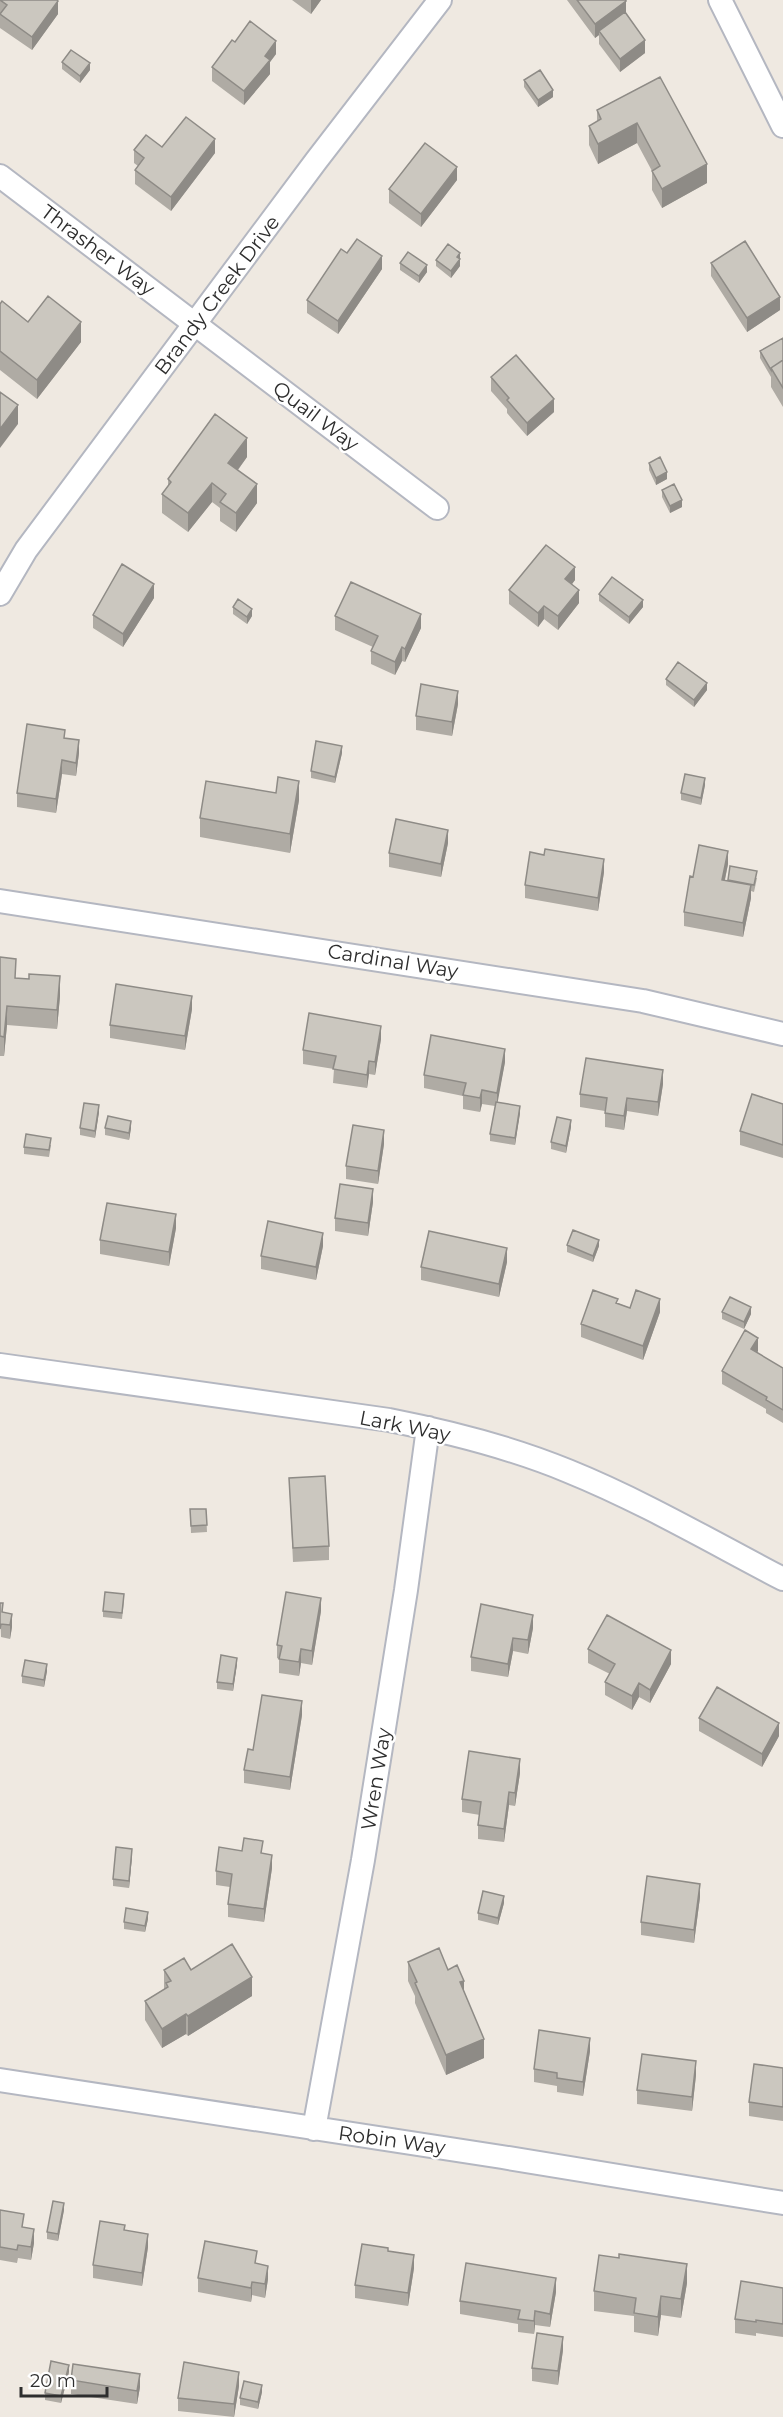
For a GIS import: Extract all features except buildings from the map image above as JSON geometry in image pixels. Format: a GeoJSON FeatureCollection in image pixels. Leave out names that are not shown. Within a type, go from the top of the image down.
{"type":"FeatureCollection","features":[{"type":"Feature","properties":{"kind":"street","name":"Brandy Creek Drive"},"geometry":{"type":"LineString","coordinates":[[0,594],[26,550],[316,161],[440,0]]}},
{"type":"Feature","properties":{"kind":"street"},"geometry":{"type":"LineString","coordinates":[[720,0],[783,126]]}},
{"type":"Feature","properties":{"kind":"street","name":"Thrasher Way"},"geometry":{"type":"LineString","coordinates":[[0,176],[195,324]]}},
{"type":"Feature","properties":{"kind":"street","name":"Quail Way"},"geometry":{"type":"LineString","coordinates":[[195,324],[437,508]]}},
{"type":"Feature","properties":{"kind":"street","name":"Cardinal Way"},"geometry":{"type":"LineString","coordinates":[[0,901],[643,1001],[783,1034]]}},
{"type":"Feature","properties":{"kind":"street","name":"Lark Way"},"geometry":{"type":"LineString","coordinates":[[0,1365],[428,1428],[515,1451],[569,1471],[648,1508],[783,1579]]}},
{"type":"Feature","properties":{"kind":"street","name":"Wren Way"},"geometry":{"type":"LineString","coordinates":[[314,2129],[365,1848],[406,1590],[428,1428]]}},
{"type":"Feature","properties":{"kind":"street","name":"Robin Way"},"geometry":{"type":"LineString","coordinates":[[0,2080],[502,2157],[783,2204]]}}]}
